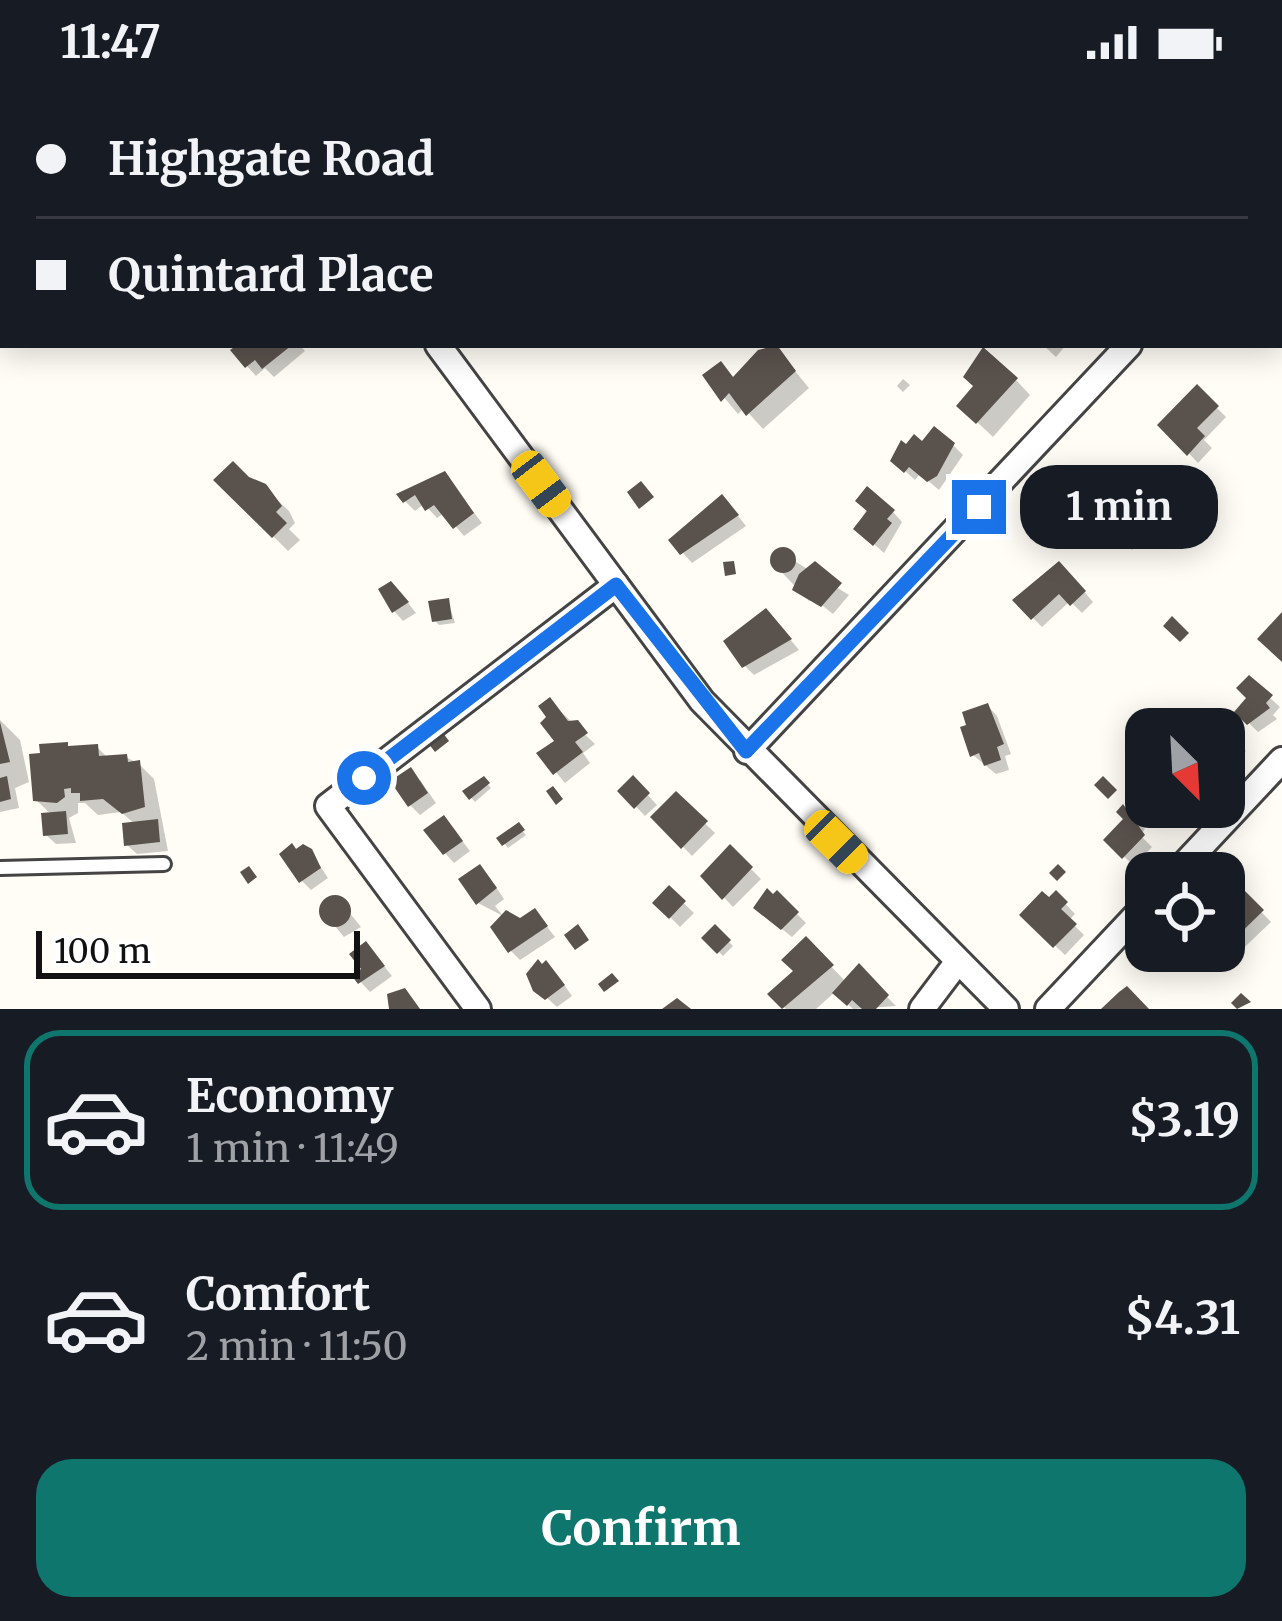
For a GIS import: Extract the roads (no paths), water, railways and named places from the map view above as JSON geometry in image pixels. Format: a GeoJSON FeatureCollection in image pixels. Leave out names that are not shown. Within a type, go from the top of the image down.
{"type":"FeatureCollection","features":[{"type":"Feature","properties":{"kind":"street"},"geometry":{"type":"LineString","coordinates":[[440,348],[746,751],[1006,1009]]}},
{"type":"Feature","properties":{"kind":"street"},"geometry":{"type":"LineString","coordinates":[[746,751],[1126,348]]}},
{"type":"Feature","properties":{"kind":"street"},"geometry":{"type":"LineString","coordinates":[[478,1009],[328,806],[616,585]]}},
{"type":"Feature","properties":{"kind":"street"},"geometry":{"type":"LineString","coordinates":[[1196,852],[1282,760]]}},
{"type":"Feature","properties":{"kind":"street"},"geometry":{"type":"LineString","coordinates":[[1048,1009],[1125,926]]}},
{"type":"Feature","properties":{"kind":"street"},"geometry":{"type":"LineString","coordinates":[[922,1009],[956,964]]}},
{"type":"Feature","properties":{"kind":"lane"},"geometry":{"type":"LineString","coordinates":[[1,867],[164,864]]}}]}
